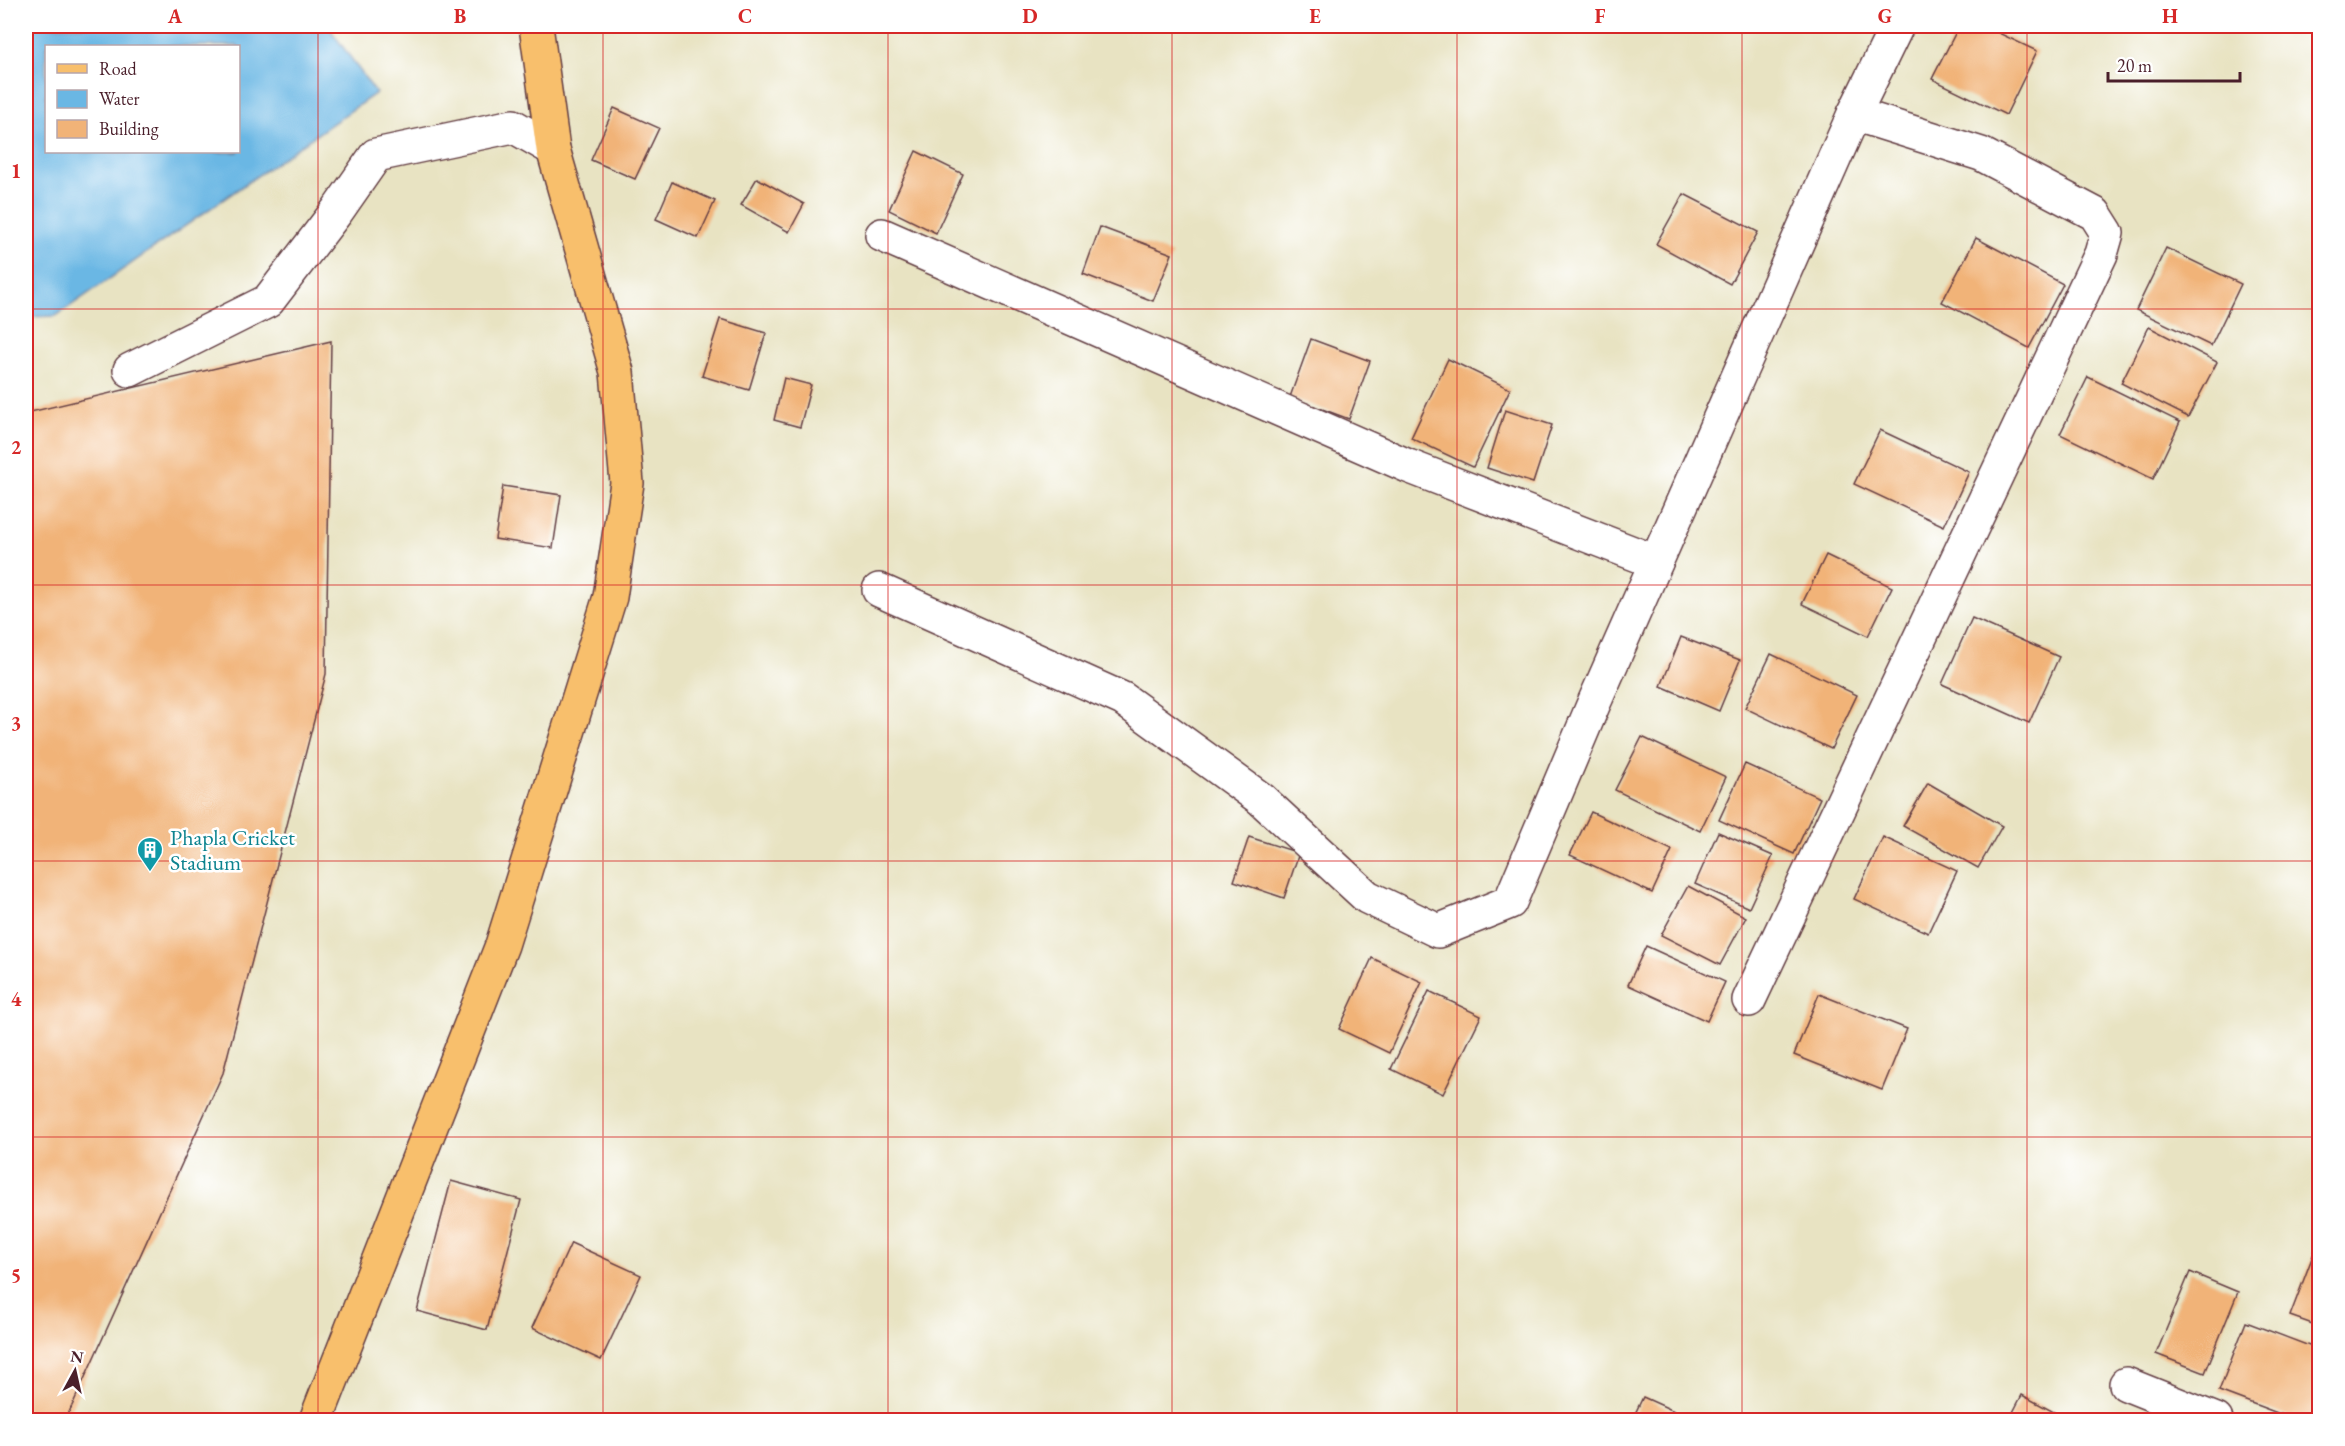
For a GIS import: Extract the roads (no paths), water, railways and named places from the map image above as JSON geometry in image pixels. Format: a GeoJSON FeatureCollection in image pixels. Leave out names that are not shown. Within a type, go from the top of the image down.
{"type":"FeatureCollection","features":[{"type":"Feature","properties":{"kind":"main road"},"geometry":{"type":"LineString","coordinates":[[316,1420],[502,945],[610,597],[627,483],[617,372],[553,149],[536,26]]}},
{"type":"Feature","properties":{"kind":"street"},"geometry":{"type":"LineString","coordinates":[[879,590],[1124,699],[1261,799],[1367,897],[1438,931],[1510,902],[1656,562],[1854,114],[1897,26]]}},
{"type":"Feature","properties":{"kind":"street"},"geometry":{"type":"LineString","coordinates":[[1749,1000],[2101,255],[2107,233],[2095,214],[1981,154],[1854,114]]}},
{"type":"Feature","properties":{"kind":"street"},"geometry":{"type":"LineString","coordinates":[[130,370],[268,301],[337,211],[376,155],[513,126],[553,149]]}},
{"type":"Feature","properties":{"kind":"street"},"geometry":{"type":"LineString","coordinates":[[882,235],[1408,466],[1656,562]]}},
{"type":"Feature","properties":{"kind":"street"},"geometry":{"type":"LineString","coordinates":[[2126,1384],[2216,1420]]}},
{"type":"Feature","properties":{"kind":"water"},"geometry":{"type":"Polygon","coordinates":[[[26,26],[328,26],[376,93],[56,316],[26,317],[26,26]]]}},
{"type":"Feature","properties":{"kind":"place","name":"Phapla Cricket Stadium"},"geometry":{"type":"Point","coordinates":[150,873]}}]}
